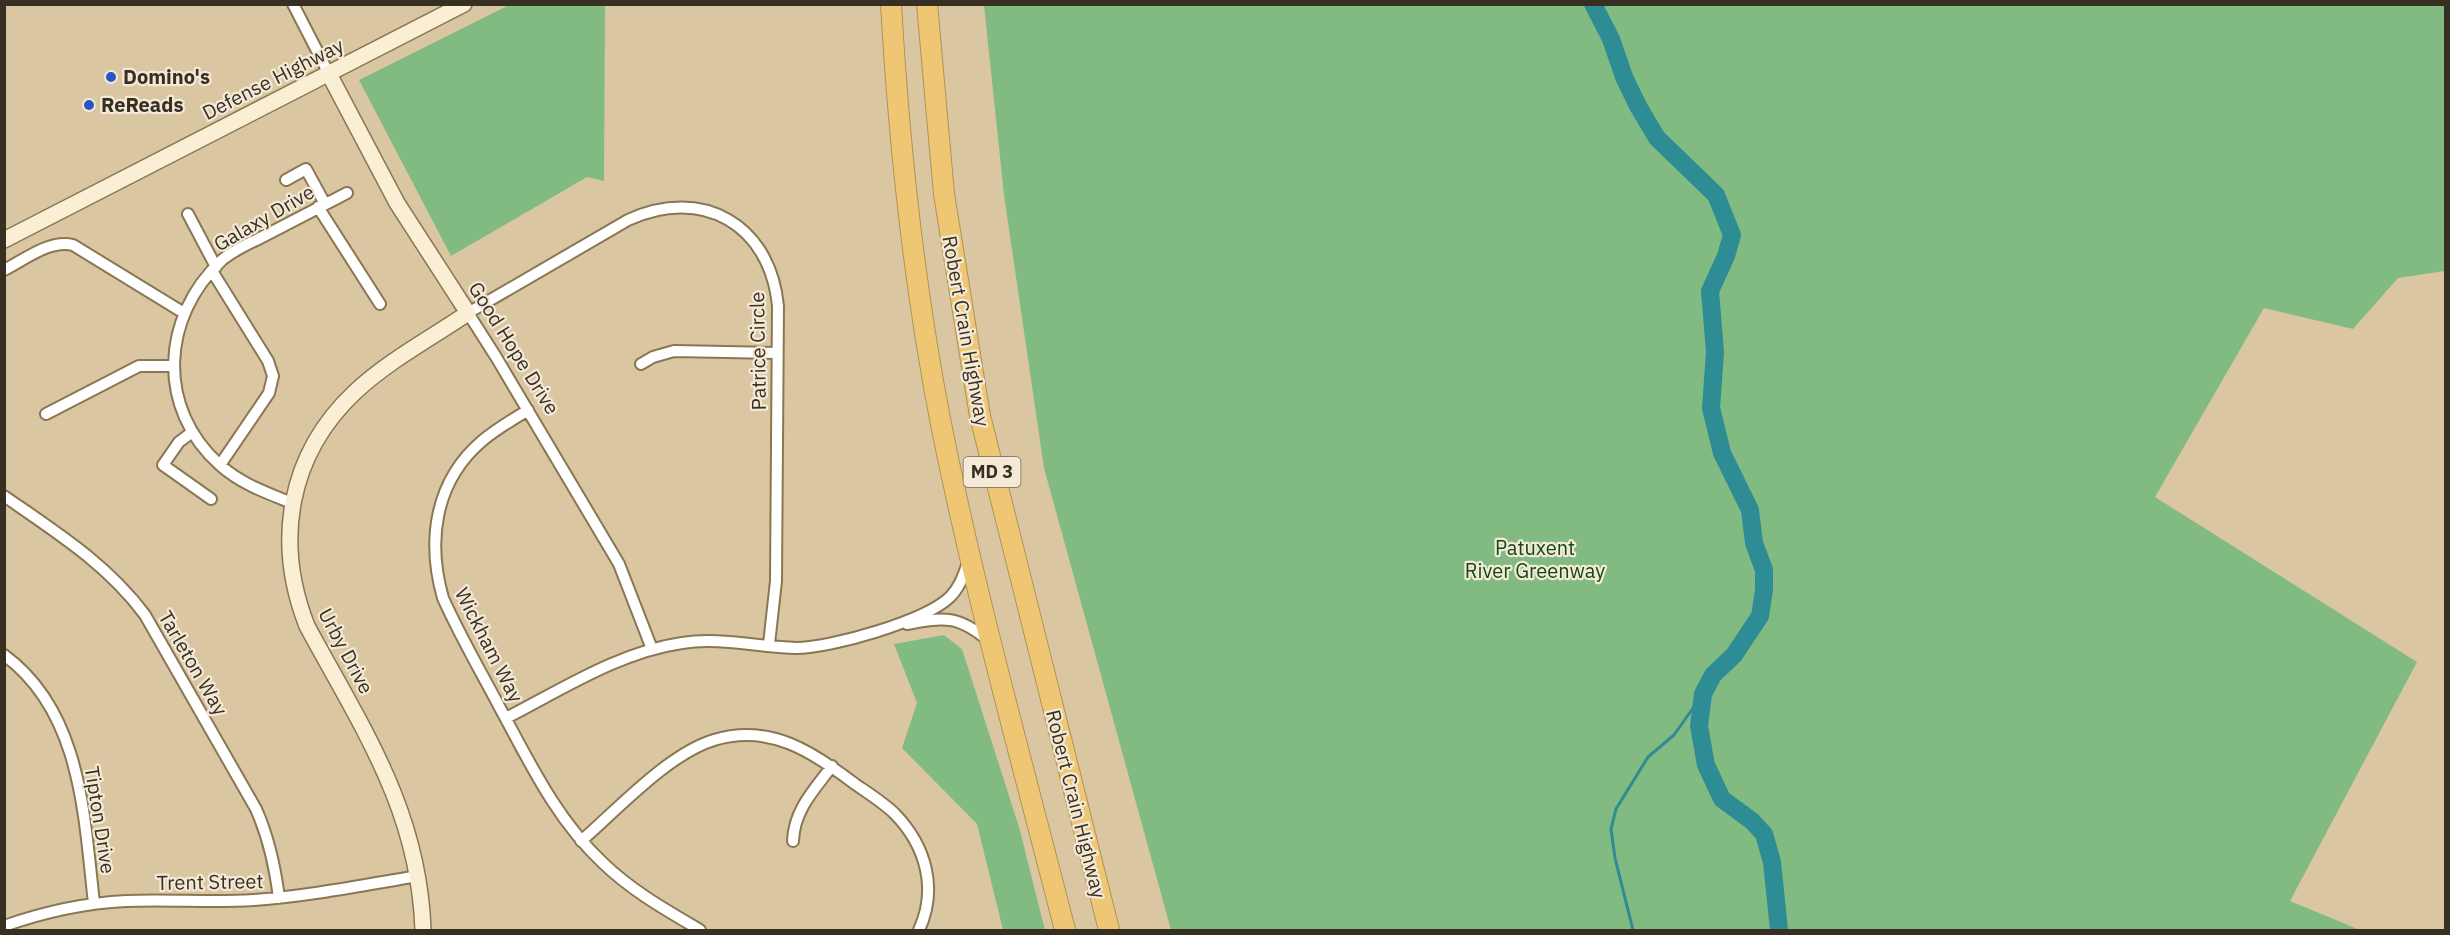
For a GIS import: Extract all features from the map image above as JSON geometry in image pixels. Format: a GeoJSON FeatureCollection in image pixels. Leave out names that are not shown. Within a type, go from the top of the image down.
{"type":"FeatureCollection","features":[{"type":"Feature","properties":{"kind":"highway","name":"Robert Crain Highway"},"geometry":{"type":"LineString","coordinates":[[891,4],[901,137],[920,291],[941,423],[970,556],[1065,930]]}},
{"type":"Feature","properties":{"kind":"highway","name":"Robert Crain Highway"},"geometry":{"type":"LineString","coordinates":[[927,4],[944,194],[980,416],[1109,930]]}},
{"type":"Feature","properties":{"kind":"street"},"geometry":{"type":"LineString","coordinates":[[293,4],[329,74]]}},
{"type":"Feature","properties":{"kind":"street","name":"Defense Highway"},"geometry":{"type":"LineString","coordinates":[[4,240],[465,4]]}},
{"type":"Feature","properties":{"kind":"street","name":"Good Hope Drive"},"geometry":{"type":"LineString","coordinates":[[329,74],[397,203],[528,410],[619,564],[652,650]]}},
{"type":"Feature","properties":{"kind":"street"},"geometry":{"type":"LineString","coordinates":[[286,180],[306,169],[322,206],[380,304]]}},
{"type":"Feature","properties":{"kind":"street","name":"Galaxy Drive"},"geometry":{"type":"LineString","coordinates":[[292,503],[252,486],[220,465],[191,433],[179,400],[173,366],[175,345],[184,313],[201,283],[214,269],[238,249],[347,193]]}},
{"type":"Feature","properties":{"kind":"street","name":"Patrice Circle"},"geometry":{"type":"LineString","coordinates":[[468,313],[628,220],[648,211],[684,206],[704,210],[724,217],[743,230],[757,244],[769,264],[776,286],[776,581],[769,644]]}},
{"type":"Feature","properties":{"kind":"street"},"geometry":{"type":"LineString","coordinates":[[188,214],[214,269],[268,361],[273,376],[269,393],[220,465]]}},
{"type":"Feature","properties":{"kind":"street"},"geometry":{"type":"LineString","coordinates":[[4,270],[51,246],[66,243],[184,313]]}},
{"type":"Feature","properties":{"kind":"street","name":"Urby Drive"},"geometry":{"type":"LineString","coordinates":[[423,930],[418,876],[408,831],[383,765],[307,626],[299,606],[288,553],[292,503],[302,470],[311,449],[337,410],[379,372],[468,313]]}},
{"type":"Feature","properties":{"kind":"street"},"geometry":{"type":"LineString","coordinates":[[641,364],[653,357],[674,351],[777,353]]}},
{"type":"Feature","properties":{"kind":"street"},"geometry":{"type":"LineString","coordinates":[[46,414],[139,366],[173,366]]}},
{"type":"Feature","properties":{"kind":"street","name":"Wickham Way"},"geometry":{"type":"LineString","coordinates":[[528,410],[496,430],[468,455],[447,488],[435,525],[435,564],[443,598],[553,806],[581,841],[622,881],[647,899],[700,930]]}},
{"type":"Feature","properties":{"kind":"street"},"geometry":{"type":"LineString","coordinates":[[191,433],[179,442],[163,465],[212,499]]}},
{"type":"Feature","properties":{"kind":"street","name":"Tarleton Way"},"geometry":{"type":"LineString","coordinates":[[4,496],[78,547],[103,568],[127,591],[145,615],[256,809],[267,833],[274,859],[279,898]]}},
{"type":"Feature","properties":{"kind":"street"},"geometry":{"type":"LineString","coordinates":[[506,718],[603,669],[652,650],[682,643],[706,641],[812,647],[845,641],[889,627],[943,603],[961,582],[970,556]]}},
{"type":"Feature","properties":{"kind":"street"},"geometry":{"type":"LineString","coordinates":[[889,627],[938,618],[952,619],[974,628],[992,643]]}},
{"type":"Feature","properties":{"kind":"street","name":"Tipton Drive"},"geometry":{"type":"LineString","coordinates":[[4,655],[38,690],[68,745],[81,792],[94,903]]}},
{"type":"Feature","properties":{"kind":"street"},"geometry":{"type":"LineString","coordinates":[[581,841],[672,761],[692,748],[736,735],[777,738],[807,750],[832,766],[893,812],[918,844],[929,882],[928,904],[919,930]]}},
{"type":"Feature","properties":{"kind":"street"},"geometry":{"type":"LineString","coordinates":[[793,841],[799,811],[832,766]]}},
{"type":"Feature","properties":{"kind":"street","name":"Trent Street"},"geometry":{"type":"LineString","coordinates":[[4,926],[59,910],[94,903],[279,898],[418,876]]}},
{"type":"Feature","properties":{"kind":"green space"},"geometry":{"type":"Polygon","coordinates":[[[511,4],[605,5],[604,181],[587,177],[451,256],[359,80],[511,4]]]}},
{"type":"Feature","properties":{"kind":"green space","name":"Patuxent River Greenway"},"geometry":{"type":"Polygon","coordinates":[[[984,5],[2445,5],[2445,271],[2398,278],[2353,329],[2264,308],[2155,497],[2417,662],[2290,901],[2360,930],[1171,930],[1044,468],[1004,195],[984,5]]]}},
{"type":"Feature","properties":{"kind":"green space"},"geometry":{"type":"Polygon","coordinates":[[[944,635],[962,649],[1019,827],[1045,930],[1003,930],[977,824],[902,748],[917,703],[894,644],[944,635]]]}},
{"type":"Feature","properties":{"kind":"waterway"},"geometry":{"type":"LineString","coordinates":[[1593,4],[1611,39],[1624,77],[1657,138],[1716,195],[1732,235],[1726,256],[1710,291],[1715,352],[1711,408],[1722,453],[1750,510],[1754,543],[1764,570],[1764,590],[1760,616],[1734,655],[1713,675],[1703,694],[1699,726],[1706,765],[1722,799],[1752,821],[1764,834],[1772,862],[1779,930]]}},
{"type":"Feature","properties":{"kind":"waterway"},"geometry":{"type":"LineString","coordinates":[[1633,930],[1615,858],[1611,829],[1616,809],[1648,757],[1674,735],[1703,694]]}},
{"type":"Feature","properties":{"kind":"place","name":"Domino's"},"geometry":{"type":"Point","coordinates":[111,77]}},
{"type":"Feature","properties":{"kind":"place","name":"ReReads"},"geometry":{"type":"Point","coordinates":[89,105]}}]}
